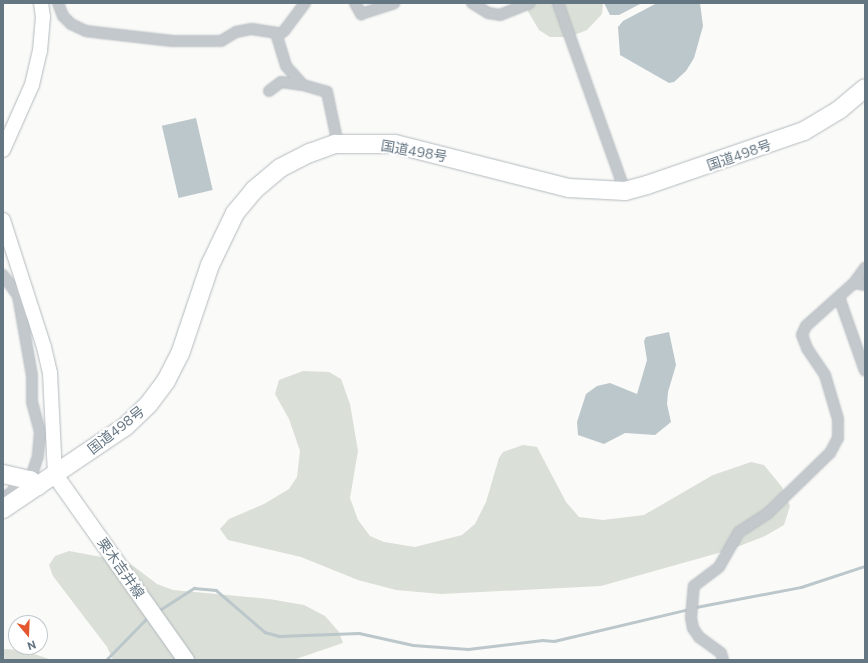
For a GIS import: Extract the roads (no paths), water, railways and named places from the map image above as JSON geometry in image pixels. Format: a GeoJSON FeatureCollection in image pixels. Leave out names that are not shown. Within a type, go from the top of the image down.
{"type":"FeatureCollection","features":[{"type":"Feature","properties":{"kind":"highway","name":"国道498号"},"geometry":{"type":"LineString","coordinates":[[3,509],[23,479],[55,476],[126,426],[148,405],[166,381],[180,354],[210,265],[235,213],[254,190],[280,168],[310,153],[338,144],[395,144],[569,188],[625,190],[707,166],[804,131],[839,110],[865,88]]}},
{"type":"Feature","properties":{"kind":"main road","name":"栗木吉井線"},"geometry":{"type":"LineString","coordinates":[[55,476],[186,660]]}},
{"type":"Feature","properties":{"kind":"street"},"geometry":{"type":"LineString","coordinates":[[3,150],[32,85],[40,51],[43,17],[41,3]]}},
{"type":"Feature","properties":{"kind":"street"},"geometry":{"type":"LineString","coordinates":[[58,3],[62,16],[71,24],[86,31],[173,41],[221,41],[236,32],[252,29],[276,33],[286,66],[303,85]]}},
{"type":"Feature","properties":{"kind":"street"},"geometry":{"type":"LineString","coordinates":[[277,36],[284,31],[305,3]]}},
{"type":"Feature","properties":{"kind":"street"},"geometry":{"type":"LineString","coordinates":[[355,3],[361,14],[394,3]]}},
{"type":"Feature","properties":{"kind":"street"},"geometry":{"type":"LineString","coordinates":[[472,3],[488,13],[500,15],[530,3]]}},
{"type":"Feature","properties":{"kind":"street"},"geometry":{"type":"LineString","coordinates":[[558,3],[625,190]]}},
{"type":"Feature","properties":{"kind":"street"},"geometry":{"type":"LineString","coordinates":[[269,92],[281,82],[303,85],[327,92],[338,144]]}},
{"type":"Feature","properties":{"kind":"street"},"geometry":{"type":"LineString","coordinates":[[3,220],[22,293],[44,347],[50,373],[55,476]]}},
{"type":"Feature","properties":{"kind":"street"},"geometry":{"type":"LineString","coordinates":[[723,660],[721,653],[714,645],[699,637],[691,618],[694,586],[719,567],[739,532],[768,513],[830,453],[838,438],[838,419],[825,375],[807,348],[802,335],[806,326],[854,284],[865,268]]}},
{"type":"Feature","properties":{"kind":"street"},"geometry":{"type":"LineString","coordinates":[[3,275],[22,293],[32,375],[32,402],[40,432],[38,456],[23,479],[12,492],[3,498]]}},
{"type":"Feature","properties":{"kind":"street"},"geometry":{"type":"LineString","coordinates":[[854,284],[865,285]]}},
{"type":"Feature","properties":{"kind":"street"},"geometry":{"type":"LineString","coordinates":[[839,297],[865,371]]}},
{"type":"Feature","properties":{"kind":"waterway"},"geometry":{"type":"LineString","coordinates":[[696,607],[801,587],[865,566]]}},
{"type":"Feature","properties":{"kind":"waterway"},"geometry":{"type":"LineString","coordinates":[[158,611],[194,588],[216,590],[265,632],[279,636],[359,633],[413,645],[468,649],[542,640],[554,641],[689,609]]}},
{"type":"Feature","properties":{"kind":"waterway"},"geometry":{"type":"LineString","coordinates":[[106,660],[149,616]]}}]}
